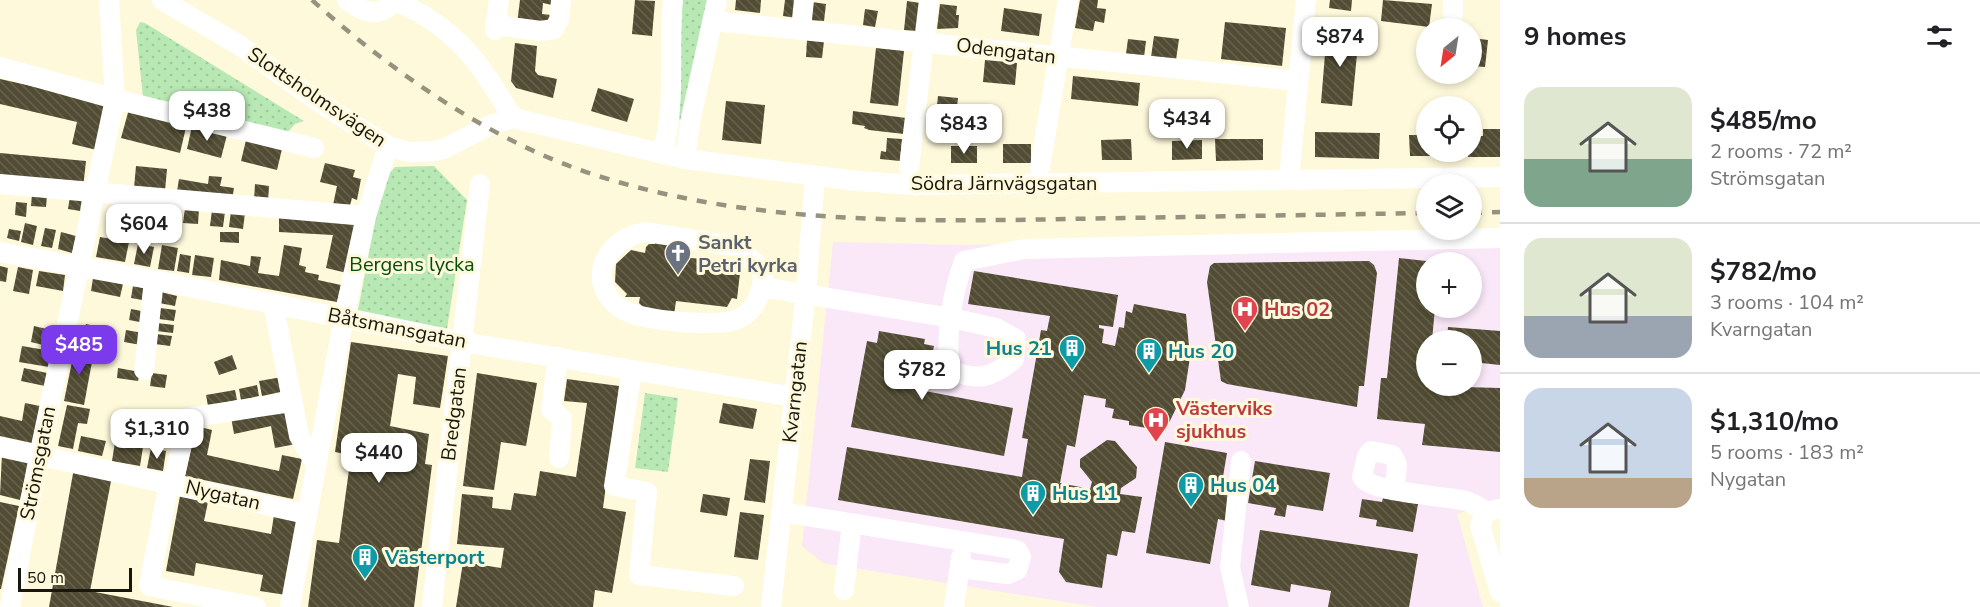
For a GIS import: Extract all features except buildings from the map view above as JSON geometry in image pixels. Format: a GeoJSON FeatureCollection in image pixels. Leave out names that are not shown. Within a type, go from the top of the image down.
{"type":"FeatureCollection","features":[{"type":"Feature","properties":{"kind":"street","name":"Strömsgatan"},"geometry":{"type":"LineString","coordinates":[[10,607],[78,267],[115,99],[109,0]]}},
{"type":"Feature","properties":{"kind":"street","name":"Slottsholmsvägen"},"geometry":{"type":"LineString","coordinates":[[162,0],[239,45],[322,104],[388,146],[408,152],[435,151],[446,148],[488,126],[513,118]]}},
{"type":"Feature","properties":{"kind":"street"},"geometry":{"type":"LineString","coordinates":[[347,0],[365,12],[375,13],[387,10],[396,0],[424,14],[468,49],[513,118]]}},
{"type":"Feature","properties":{"kind":"street"},"geometry":{"type":"LineString","coordinates":[[499,0],[495,28],[541,31],[554,29],[560,20],[561,1]]}},
{"type":"Feature","properties":{"kind":"street"},"geometry":{"type":"LineString","coordinates":[[662,154],[672,112],[669,41],[673,0]]}},
{"type":"Feature","properties":{"kind":"street"},"geometry":{"type":"LineString","coordinates":[[685,159],[691,118],[717,0]]}},
{"type":"Feature","properties":{"kind":"street"},"geometry":{"type":"LineString","coordinates":[[801,29],[804,0]]}},
{"type":"Feature","properties":{"kind":"street"},"geometry":{"type":"LineString","coordinates":[[909,167],[929,0]]}},
{"type":"Feature","properties":{"kind":"street"},"geometry":{"type":"LineString","coordinates":[[1040,167],[1068,0]]}},
{"type":"Feature","properties":{"kind":"street"},"geometry":{"type":"LineString","coordinates":[[1289,179],[1298,81],[1300,1]]}},
{"type":"Feature","properties":{"kind":"street","name":"Odengatan"},"geometry":{"type":"LineString","coordinates":[[714,21],[1298,81]]}},
{"type":"Feature","properties":{"kind":"street"},"geometry":{"type":"LineString","coordinates":[[0,67],[115,99],[314,148]]}},
{"type":"Feature","properties":{"kind":"street","name":"Södra Järnvägsgatan"},"geometry":{"type":"LineString","coordinates":[[513,118],[685,159],[815,176],[916,185],[1500,177]]}},
{"type":"Feature","properties":{"kind":"street"},"geometry":{"type":"LineString","coordinates":[[290,607],[344,317],[366,216],[388,146]]}},
{"type":"Feature","properties":{"kind":"street","name":"Kvarngatan"},"geometry":{"type":"LineString","coordinates":[[771,607],[806,292],[815,176]]}},
{"type":"Feature","properties":{"kind":"street"},"geometry":{"type":"LineString","coordinates":[[0,184],[366,216]]}},
{"type":"Feature","properties":{"kind":"street","name":"Bredgatan"},"geometry":{"type":"LineString","coordinates":[[432,607],[480,184]]}},
{"type":"Feature","properties":{"kind":"street"},"geometry":{"type":"LineString","coordinates":[[646,232],[739,247],[758,266],[763,276],[762,287],[755,306],[735,320],[706,323],[665,319],[628,313],[619,307],[608,295],[603,270],[612,247],[634,234],[646,232]]}},
{"type":"Feature","properties":{"kind":"street"},"geometry":{"type":"LineString","coordinates":[[762,287],[806,292],[952,318],[957,280],[964,261],[1024,249],[1500,238]]}},
{"type":"Feature","properties":{"kind":"street","name":"Båtsmansgatan"},"geometry":{"type":"LineString","coordinates":[[0,252],[273,303],[463,342],[795,398]]}},
{"type":"Feature","properties":{"kind":"street"},"geometry":{"type":"LineString","coordinates":[[144,370],[154,280]]}},
{"type":"Feature","properties":{"kind":"street"},"geometry":{"type":"LineString","coordinates":[[273,303],[299,436],[316,465]]}},
{"type":"Feature","properties":{"kind":"street"},"geometry":{"type":"LineString","coordinates":[[558,357],[551,409],[562,419],[559,458]]}},
{"type":"Feature","properties":{"kind":"street"},"geometry":{"type":"LineString","coordinates":[[632,370],[614,486],[647,492],[639,575],[734,586]]}},
{"type":"Feature","properties":{"kind":"street"},"geometry":{"type":"LineString","coordinates":[[256,607],[149,586],[171,483],[188,418],[291,402]]}},
{"type":"Feature","properties":{"kind":"street","name":"Nygatan"},"geometry":{"type":"LineString","coordinates":[[0,447],[306,514]]}},
{"type":"Feature","properties":{"kind":"street"},"geometry":{"type":"LineString","coordinates":[[1239,606],[1230,567],[1241,461]]}},
{"type":"Feature","properties":{"kind":"street"},"geometry":{"type":"LineString","coordinates":[[1395,489],[1468,502],[1489,515],[1500,592]]}},
{"type":"Feature","properties":{"kind":"street"},"geometry":{"type":"LineString","coordinates":[[782,512],[1018,551],[1021,557],[1017,570],[1008,574],[960,568]]}},
{"type":"Feature","properties":{"kind":"street"},"geometry":{"type":"LineString","coordinates":[[844,590],[852,524]]}},
{"type":"Feature","properties":{"kind":"street"},"geometry":{"type":"LineString","coordinates":[[954,607],[963,542]]}},
{"type":"Feature","properties":{"kind":"shaded area","name":"Västerviks sjukhus"},"geometry":{"type":"Polygon","coordinates":[[[1482,233],[1500,233],[1500,500],[1457,514],[1483,607],[1096,607],[823,563],[802,546],[833,242],[963,245],[1416,235],[1416,240],[1482,240],[1482,233]]]}},
{"type":"Feature","properties":{"kind":"green space"},"geometry":{"type":"Polygon","coordinates":[[[682,0],[708,0],[684,121],[678,119],[682,0]]]}},
{"type":"Feature","properties":{"kind":"green space"},"geometry":{"type":"Polygon","coordinates":[[[140,22],[304,121],[295,124],[286,134],[143,97],[136,30],[140,22]]]}},
{"type":"Feature","properties":{"kind":"green space","name":"Bergens lycka"},"geometry":{"type":"Polygon","coordinates":[[[434,166],[467,200],[447,329],[358,310],[383,180],[395,167],[434,166]]]}},
{"type":"Feature","properties":{"kind":"green space"},"geometry":{"type":"Polygon","coordinates":[[[645,393],[678,398],[668,472],[635,468],[645,393]]]}},
{"type":"Feature","properties":{"kind":"railway"},"geometry":{"type":"LineString","coordinates":[[312,0],[375,53],[410,78],[481,124],[519,144],[595,175],[653,191],[711,203],[829,216],[949,220],[1416,213]]}},
{"type":"Feature","properties":{"kind":"railway"},"geometry":{"type":"LineString","coordinates":[[1482,213],[1500,212]]}},
{"type":"Feature","properties":{"kind":"place","name":"Sankt Petri kyrka"},"geometry":{"type":"Point","coordinates":[678,276]}},
{"type":"Feature","properties":{"kind":"place","name":"Hus 02"},"geometry":{"type":"Point","coordinates":[1245,332]}},
{"type":"Feature","properties":{"kind":"place","name":"Hus 21"},"geometry":{"type":"Point","coordinates":[1072,371]}},
{"type":"Feature","properties":{"kind":"place","name":"Hus 20"},"geometry":{"type":"Point","coordinates":[1149,374]}},
{"type":"Feature","properties":{"kind":"place","name":"Västerviks sjukhus"},"geometry":{"type":"Point","coordinates":[1156,443]}},
{"type":"Feature","properties":{"kind":"place","name":"Hus 04"},"geometry":{"type":"Point","coordinates":[1191,508]}},
{"type":"Feature","properties":{"kind":"place","name":"Hus 11"},"geometry":{"type":"Point","coordinates":[1033,516]}},
{"type":"Feature","properties":{"kind":"place","name":"Västerport"},"geometry":{"type":"Point","coordinates":[365,580]}}]}
